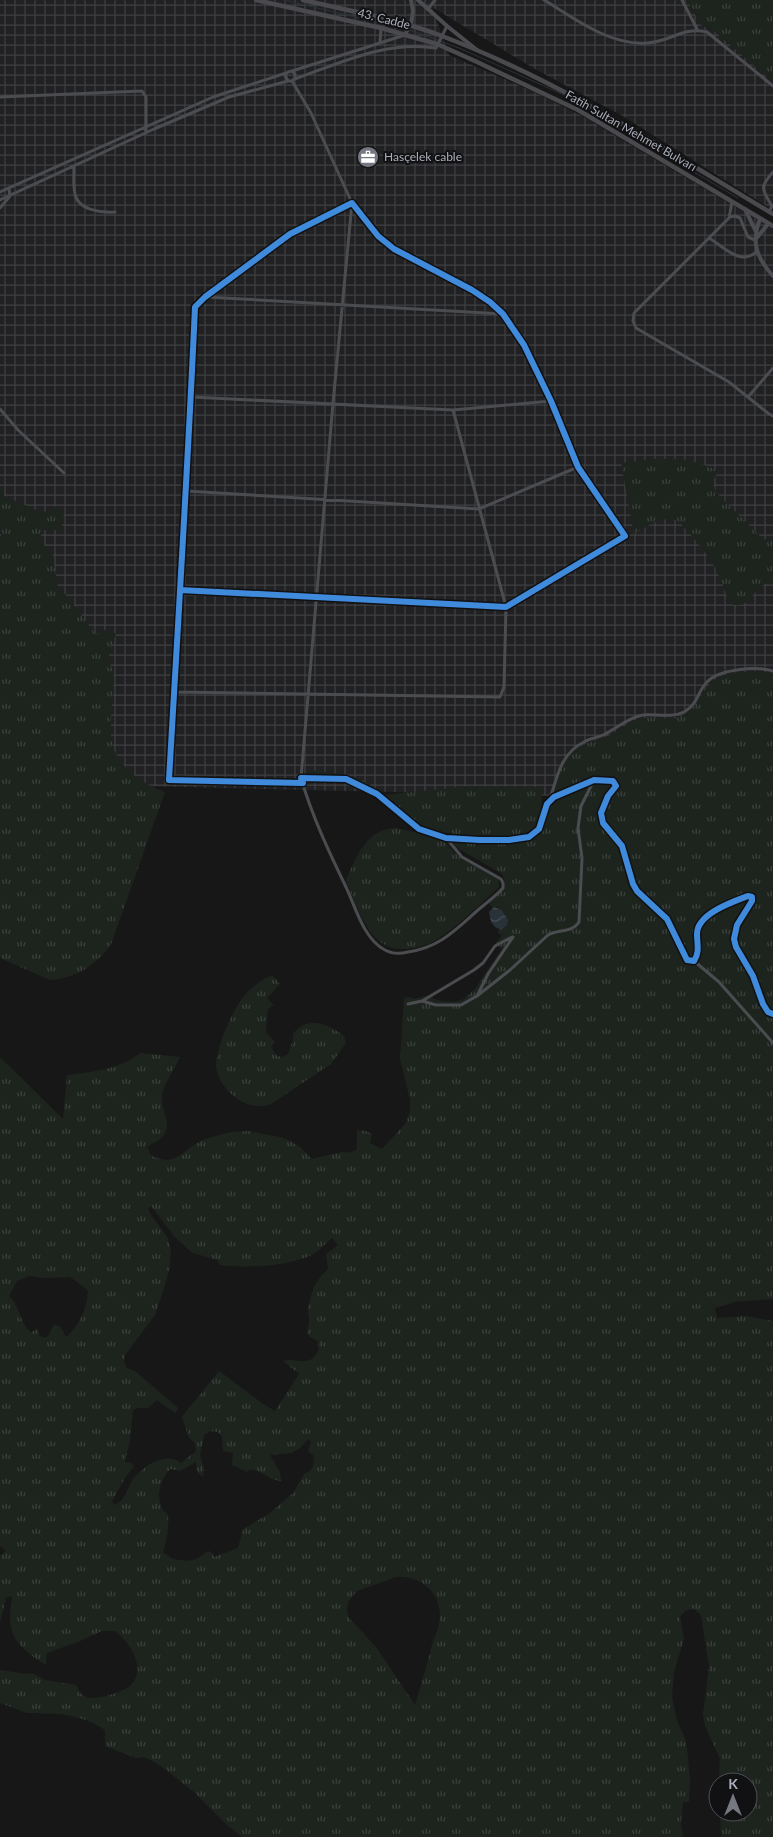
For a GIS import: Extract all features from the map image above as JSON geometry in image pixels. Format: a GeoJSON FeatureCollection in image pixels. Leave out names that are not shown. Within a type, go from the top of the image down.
{"type":"FeatureCollection","features":[{"type":"Feature","properties":{"kind":"main road","name":"43. Cadde"},"geometry":{"type":"LineString","coordinates":[[256,0],[405,34],[475,61]]}},
{"type":"Feature","properties":{"kind":"main road","name":"43. Cadde"},"geometry":{"type":"LineString","coordinates":[[303,0],[411,25],[479,51]]}},
{"type":"Feature","properties":{"kind":"main road","name":"Fatih Sultan Mehmet Bulvarı"},"geometry":{"type":"LineString","coordinates":[[479,51],[581,100],[770,213]]}},
{"type":"Feature","properties":{"kind":"main road","name":"Fatih Sultan Mehmet Bulvarı"},"geometry":{"type":"LineString","coordinates":[[475,61],[578,110],[771,225]]}},
{"type":"Feature","properties":{"kind":"main road"},"geometry":{"type":"LineString","coordinates":[[760,219],[770,213],[771,225]]}},
{"type":"Feature","properties":{"kind":"street"},"geometry":{"type":"LineString","coordinates":[[0,192],[213,97],[405,34],[411,25],[413,11],[411,0]]}},
{"type":"Feature","properties":{"kind":"street"},"geometry":{"type":"LineString","coordinates":[[418,0],[446,26],[479,51]]}},
{"type":"Feature","properties":{"kind":"street"},"geometry":{"type":"LineString","coordinates":[[428,9],[436,0]]}},
{"type":"Feature","properties":{"kind":"street"},"geometry":{"type":"LineString","coordinates":[[544,0],[598,31],[629,42],[648,43],[665,39],[686,30],[696,29],[707,32],[773,86]]}},
{"type":"Feature","properties":{"kind":"street"},"geometry":{"type":"LineString","coordinates":[[682,0],[696,29]]}},
{"type":"Feature","properties":{"kind":"street"},"geometry":{"type":"LineString","coordinates":[[0,200],[229,97],[292,80],[383,49],[437,46],[446,26]]}},
{"type":"Feature","properties":{"kind":"street"},"geometry":{"type":"LineString","coordinates":[[380,42],[381,28]]}},
{"type":"Feature","properties":{"kind":"street"},"geometry":{"type":"LineString","coordinates":[[289,72],[295,74],[292,80]]}},
{"type":"Feature","properties":{"kind":"street"},"geometry":{"type":"LineString","coordinates":[[180,590],[506,607],[625,536],[578,467],[551,401],[524,345],[503,314],[490,302],[472,290],[394,249],[378,236],[352,203],[311,113],[292,80],[285,77],[289,72]]}},
{"type":"Feature","properties":{"kind":"street"},"geometry":{"type":"LineString","coordinates":[[0,97],[140,91],[146,95],[146,133]]}},
{"type":"Feature","properties":{"kind":"street"},"geometry":{"type":"LineString","coordinates":[[74,166],[74,193],[78,201],[96,211],[115,212]]}},
{"type":"Feature","properties":{"kind":"street"},"geometry":{"type":"LineString","coordinates":[[770,213],[772,206],[762,188],[773,172]]}},
{"type":"Feature","properties":{"kind":"street"},"geometry":{"type":"LineString","coordinates":[[8,189],[10,196]]}},
{"type":"Feature","properties":{"kind":"street"},"geometry":{"type":"LineString","coordinates":[[0,208],[10,196]]}},
{"type":"Feature","properties":{"kind":"street"},"geometry":{"type":"LineString","coordinates":[[729,218],[732,202]]}},
{"type":"Feature","properties":{"kind":"street"},"geometry":{"type":"LineString","coordinates":[[303,783],[170,780],[196,308],[205,297],[290,234],[352,203]]}},
{"type":"Feature","properties":{"kind":"street"},"geometry":{"type":"LineString","coordinates":[[352,203],[301,778],[308,802],[337,870],[347,888],[357,916],[374,940],[386,951],[403,953],[433,946],[445,939],[503,888],[504,883],[501,879],[462,857],[446,838]]}},
{"type":"Feature","properties":{"kind":"street"},"geometry":{"type":"LineString","coordinates":[[745,209],[756,232]]}},
{"type":"Feature","properties":{"kind":"street"},"geometry":{"type":"LineString","coordinates":[[755,240],[748,236],[740,218],[735,216],[729,218],[634,313],[633,323],[636,328],[729,382],[773,416]]}},
{"type":"Feature","properties":{"kind":"street"},"geometry":{"type":"LineString","coordinates":[[760,219],[755,240],[757,250],[767,270],[773,276]]}},
{"type":"Feature","properties":{"kind":"street"},"geometry":{"type":"LineString","coordinates":[[755,240],[771,225]]}},
{"type":"Feature","properties":{"kind":"street"},"geometry":{"type":"LineString","coordinates":[[709,238],[740,258],[749,257],[757,250]]}},
{"type":"Feature","properties":{"kind":"street"},"geometry":{"type":"LineString","coordinates":[[205,297],[503,314]]}},
{"type":"Feature","properties":{"kind":"street"},"geometry":{"type":"LineString","coordinates":[[748,397],[773,368]]}},
{"type":"Feature","properties":{"kind":"street"},"geometry":{"type":"LineString","coordinates":[[191,397],[453,410],[551,401]]}},
{"type":"Feature","properties":{"kind":"street"},"geometry":{"type":"LineString","coordinates":[[0,409],[18,430],[64,473]]}},
{"type":"Feature","properties":{"kind":"street"},"geometry":{"type":"LineString","coordinates":[[174,692],[500,697],[504,687],[506,607],[453,410]]}},
{"type":"Feature","properties":{"kind":"street"},"geometry":{"type":"LineString","coordinates":[[186,491],[479,509],[578,467]]}},
{"type":"Feature","properties":{"kind":"street"},"geometry":{"type":"LineString","coordinates":[[301,778],[346,779],[352,781],[377,794],[419,829],[446,838],[509,840],[529,837],[539,828],[550,800],[560,764],[570,751],[584,742],[604,735],[631,719],[640,716],[676,715],[684,712],[698,700],[706,682],[720,674],[741,670],[767,669],[773,671]]}},
{"type":"Feature","properties":{"kind":"street"},"geometry":{"type":"LineString","coordinates":[[550,800],[594,780],[616,782],[616,786],[608,796],[602,813],[603,823],[622,846],[633,884],[637,891],[667,919],[686,959],[694,961],[719,982],[773,1043]]}},
{"type":"Feature","properties":{"kind":"street"},"geometry":{"type":"LineString","coordinates":[[422,1001],[436,1005],[461,1005],[477,996],[510,970],[548,934],[571,929],[579,922],[582,858],[578,828],[581,806],[594,780]]}},
{"type":"Feature","properties":{"kind":"street"},"geometry":{"type":"LineString","coordinates":[[694,961],[699,951],[697,931],[700,923],[722,906],[751,896],[752,901],[737,925],[734,940],[753,976],[763,1004],[768,1012],[773,1014]]}},
{"type":"Feature","properties":{"kind":"street"},"geometry":{"type":"LineString","coordinates":[[408,1004],[422,1001],[474,970],[483,963],[495,946],[513,937],[488,974],[477,996]]}},
{"type":"Feature","properties":{"kind":"shaded area"},"geometry":{"type":"Polygon","coordinates":[[[0,0],[687,0],[701,25],[713,30],[773,82],[773,210],[621,115],[535,69],[432,7],[449,55],[534,92],[580,115],[773,229],[773,801],[17,783],[0,769],[0,0]]]}},
{"type":"Feature","properties":{"kind":"green space"},"geometry":{"type":"Polygon","coordinates":[[[687,0],[773,0],[773,82],[713,30],[701,25],[687,0]]]}},
{"type":"Feature","properties":{"kind":"green space"},"geometry":{"type":"Polygon","coordinates":[[[654,459],[687,460],[718,471],[713,482],[716,492],[763,539],[773,541],[773,582],[762,586],[743,604],[735,605],[729,600],[717,572],[707,556],[678,521],[672,519],[661,520],[634,534],[621,463],[654,459]]]}},
{"type":"Feature","properties":{"kind":"green space"},"geometry":{"type":"Polygon","coordinates":[[[0,486],[4,490],[4,496],[41,512],[49,511],[56,506],[64,514],[62,534],[55,530],[45,530],[41,534],[42,541],[47,549],[52,551],[58,587],[69,598],[96,635],[107,629],[116,634],[109,656],[114,679],[111,719],[112,744],[121,762],[129,770],[146,783],[165,792],[111,944],[99,958],[85,969],[60,979],[50,980],[0,958],[0,538],[2,532],[0,527],[0,486]]]}},
{"type":"Feature","properties":{"kind":"green space"},"geometry":{"type":"Polygon","coordinates":[[[762,671],[773,674],[773,1299],[734,1302],[715,1308],[717,1318],[747,1316],[773,1321],[773,1837],[721,1837],[720,1822],[758,1822],[758,1772],[719,1772],[720,1759],[705,1726],[703,1714],[709,1667],[701,1615],[694,1609],[686,1610],[680,1617],[684,1639],[674,1672],[672,1696],[677,1721],[685,1738],[690,1780],[689,1802],[683,1802],[681,1823],[683,1837],[242,1837],[228,1826],[194,1792],[161,1766],[145,1757],[136,1758],[105,1746],[105,1730],[91,1722],[65,1715],[27,1713],[0,1703],[0,1670],[32,1673],[45,1680],[76,1685],[79,1691],[86,1697],[96,1698],[109,1695],[131,1685],[136,1678],[137,1663],[131,1648],[121,1636],[115,1631],[102,1631],[47,1653],[46,1665],[27,1652],[13,1634],[10,1619],[12,1598],[10,1596],[6,1598],[0,1622],[0,1556],[6,1551],[0,1546],[0,1057],[63,1119],[67,1075],[115,1066],[141,1053],[180,1057],[167,1080],[162,1095],[167,1123],[165,1134],[147,1147],[151,1155],[165,1160],[181,1155],[205,1139],[231,1132],[249,1131],[280,1137],[290,1141],[300,1147],[312,1159],[357,1149],[357,1130],[372,1134],[370,1143],[382,1149],[406,1123],[410,1111],[410,1099],[400,1059],[404,998],[414,999],[425,996],[441,1001],[455,1002],[464,999],[474,990],[502,949],[495,944],[502,936],[497,932],[508,920],[504,912],[497,907],[493,908],[488,902],[504,886],[504,878],[501,873],[459,849],[454,845],[454,842],[521,841],[533,837],[539,832],[543,824],[562,766],[576,749],[610,735],[638,719],[648,717],[677,718],[690,710],[714,680],[727,674],[762,671]],[[151,1206],[148,1209],[151,1215],[168,1238],[171,1252],[170,1265],[155,1315],[125,1355],[124,1362],[127,1368],[135,1371],[178,1408],[175,1413],[157,1400],[148,1408],[133,1410],[130,1440],[125,1461],[126,1463],[130,1462],[134,1466],[112,1501],[114,1505],[124,1497],[134,1478],[150,1464],[169,1458],[181,1463],[196,1451],[195,1443],[189,1438],[182,1417],[219,1371],[275,1411],[299,1374],[283,1361],[310,1360],[318,1352],[318,1341],[307,1333],[309,1304],[316,1283],[328,1269],[326,1254],[338,1245],[332,1238],[310,1256],[275,1265],[220,1265],[217,1260],[193,1253],[174,1236],[151,1206]],[[29,1276],[17,1281],[9,1296],[16,1304],[24,1325],[31,1332],[38,1329],[39,1336],[45,1338],[54,1324],[61,1327],[67,1337],[76,1327],[82,1316],[88,1290],[70,1277],[43,1278],[29,1276]],[[211,1431],[204,1435],[200,1455],[204,1468],[203,1477],[197,1472],[196,1462],[180,1471],[170,1469],[163,1480],[159,1492],[160,1504],[168,1515],[166,1543],[163,1552],[173,1559],[187,1561],[197,1559],[208,1551],[214,1557],[238,1548],[243,1529],[270,1513],[293,1493],[305,1473],[309,1472],[313,1467],[314,1456],[308,1451],[311,1442],[308,1439],[300,1448],[292,1453],[270,1455],[280,1472],[281,1481],[272,1479],[257,1471],[249,1470],[247,1472],[232,1465],[233,1453],[223,1451],[222,1437],[218,1432],[211,1431]],[[396,1577],[357,1591],[348,1602],[347,1612],[349,1618],[376,1647],[415,1705],[439,1623],[439,1606],[427,1586],[413,1579],[396,1577]]]}},
{"type":"Feature","properties":{"kind":"green space"},"geometry":{"type":"Polygon","coordinates":[[[306,770],[344,774],[362,780],[377,791],[350,779],[306,773],[306,770]]]}},
{"type":"Feature","properties":{"kind":"green space"},"geometry":{"type":"Polygon","coordinates":[[[468,786],[542,787],[538,824],[527,833],[514,836],[498,837],[446,833],[418,824],[385,795],[468,786]]]}},
{"type":"Feature","properties":{"kind":"green space"},"geometry":{"type":"Polygon","coordinates":[[[396,828],[441,838],[457,855],[499,879],[499,887],[468,916],[429,944],[410,949],[396,949],[378,940],[361,916],[346,880],[364,845],[377,833],[396,828]]]}},
{"type":"Feature","properties":{"kind":"green space"},"geometry":{"type":"Polygon","coordinates":[[[272,975],[280,984],[267,998],[273,1005],[268,1009],[266,1032],[275,1042],[271,1047],[277,1056],[283,1057],[288,1054],[293,1034],[299,1028],[311,1023],[318,1023],[332,1028],[344,1036],[346,1043],[331,1064],[271,1104],[253,1105],[235,1097],[221,1082],[217,1073],[217,1056],[226,1028],[244,996],[253,987],[272,975]]]}},
{"type":"Feature","properties":{"kind":"water"},"geometry":{"type":"Polygon","coordinates":[[[494,907],[502,910],[508,920],[507,925],[501,930],[491,922],[489,912],[494,907]]]}},
{"type":"Feature","properties":{"kind":"waterway"},"geometry":{"type":"LineString","coordinates":[[284,0],[406,29]]}},
{"type":"Feature","properties":{"kind":"waterway"},"geometry":{"type":"LineString","coordinates":[[410,30],[459,48],[562,94],[738,198]]}},
{"type":"Feature","properties":{"kind":"cycle path"},"geometry":{"type":"LineString","coordinates":[[180,590],[506,607],[625,536],[578,467],[551,401],[524,345],[503,314],[490,302],[472,290],[394,249],[378,236],[352,203],[290,234],[205,297],[195,307],[169,780],[303,783]]}},
{"type":"Feature","properties":{"kind":"cycle path"},"geometry":{"type":"LineString","coordinates":[[301,778],[346,779],[377,794],[419,829],[446,838],[480,840],[509,840],[529,837],[539,829],[547,804],[554,797],[594,780],[613,781],[616,786],[608,796],[601,813],[603,823],[622,846],[633,884],[637,891],[667,919],[687,960],[694,961],[696,958],[698,948],[697,934],[703,920],[725,905],[748,896],[752,897],[752,901],[737,925],[734,939],[736,947],[753,976],[763,1004],[768,1012],[773,1014]]}},
{"type":"Feature","properties":{"kind":"place","name":"Hasçelek cable"},"geometry":{"type":"Point","coordinates":[368,157]}}]}
